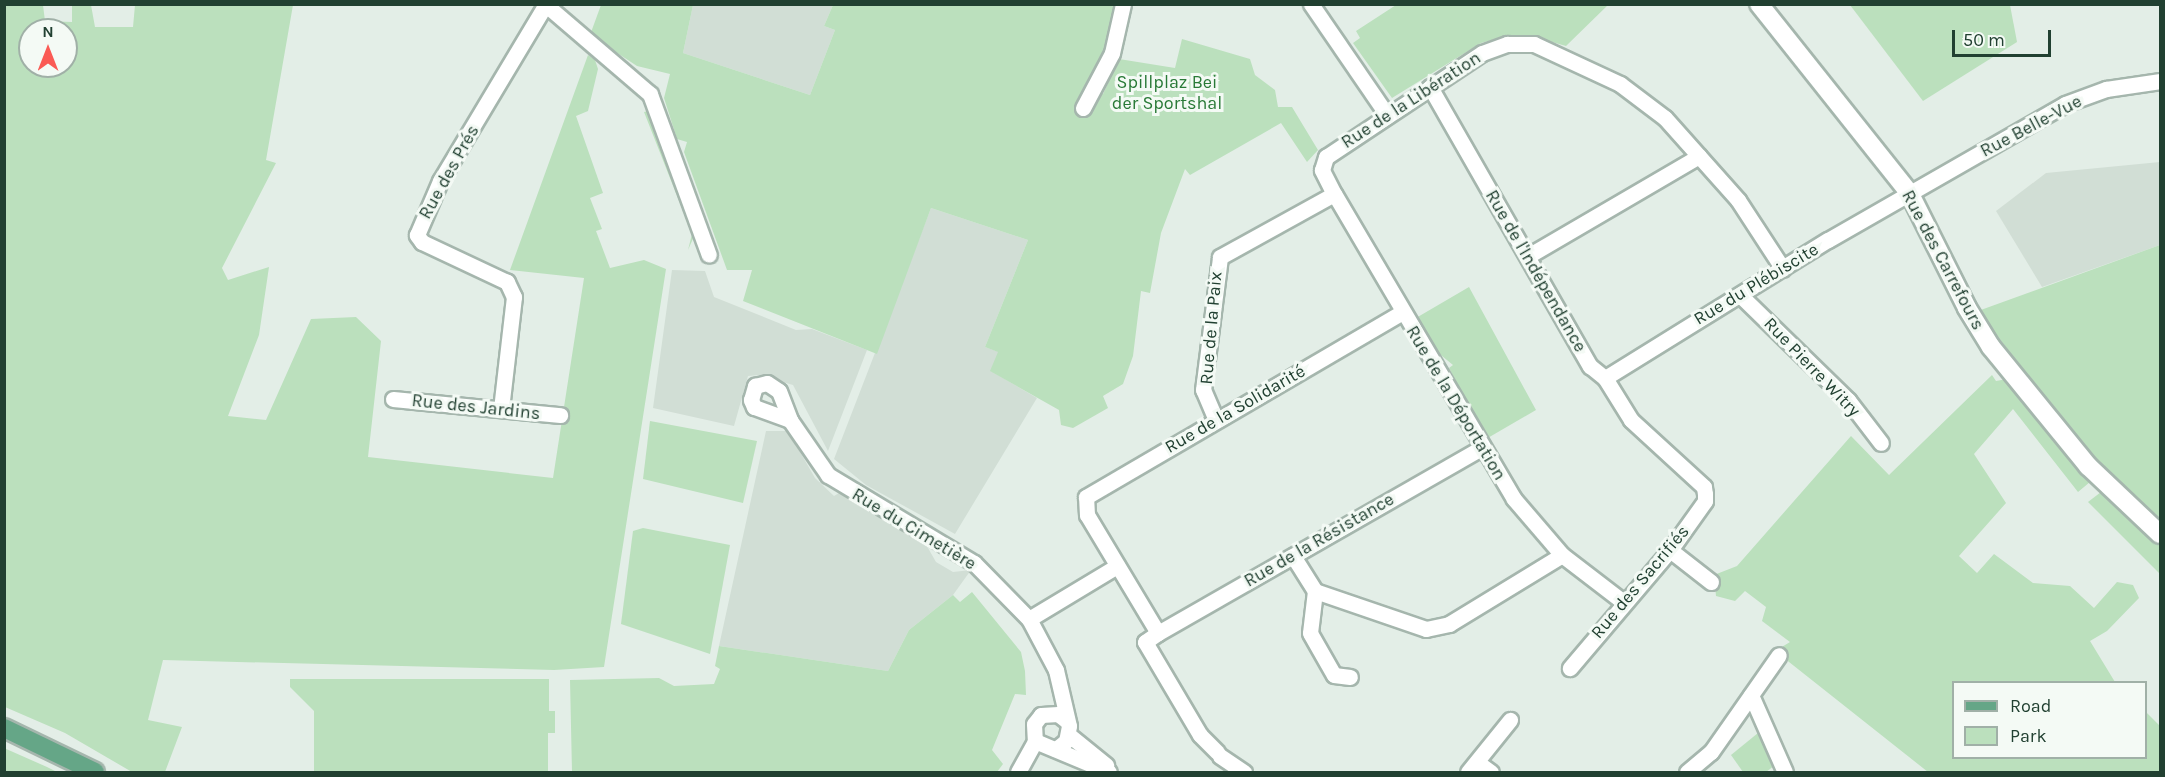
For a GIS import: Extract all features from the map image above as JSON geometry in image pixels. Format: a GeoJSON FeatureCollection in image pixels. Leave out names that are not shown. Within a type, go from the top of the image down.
{"type":"FeatureCollection","features":[{"type":"Feature","properties":{"kind":"main road","name":"Rue des Carrefours"},"geometry":{"type":"LineString","coordinates":[[1758,4],[1910,194],[1991,347],[2088,466],[2160,534]]}},
{"type":"Feature","properties":{"kind":"main road"},"geometry":{"type":"LineString","coordinates":[[4,728],[95,772]]}},
{"type":"Feature","properties":{"kind":"street"},"geometry":{"type":"LineString","coordinates":[[1083,108],[1112,53],[1123,4]]}},
{"type":"Feature","properties":{"kind":"street"},"geometry":{"type":"LineString","coordinates":[[1311,4],[1387,115]]}},
{"type":"Feature","properties":{"kind":"street"},"geometry":{"type":"LineString","coordinates":[[546,5],[650,94],[709,255]]}},
{"type":"Feature","properties":{"kind":"street","name":"Rue des Prés"},"geometry":{"type":"LineString","coordinates":[[501,409],[514,297],[507,282],[422,242],[417,235],[440,181],[546,5]]}},
{"type":"Feature","properties":{"kind":"street","name":"Rue de la Libération"},"geometry":{"type":"LineString","coordinates":[[1324,176],[1323,164],[1330,153],[1482,53],[1507,44],[1534,44],[1620,84],[1665,118],[1738,200],[1783,269]]}},
{"type":"Feature","properties":{"kind":"street","name":"Rue Belle-Vue"},"geometry":{"type":"LineString","coordinates":[[1910,194],[2065,104],[2106,89],[2160,81]]}},
{"type":"Feature","properties":{"kind":"street","name":"Rue de l'Indépendance"},"geometry":{"type":"LineString","coordinates":[[1430,87],[1590,366],[1605,378],[1630,420],[1704,487],[1705,494]]}},
{"type":"Feature","properties":{"kind":"street"},"geometry":{"type":"LineString","coordinates":[[1528,256],[1698,156]]}},
{"type":"Feature","properties":{"kind":"street","name":"Rue de la Déportation"},"geometry":{"type":"LineString","coordinates":[[1324,176],[1480,448],[1514,499],[1562,555],[1622,601]]}},
{"type":"Feature","properties":{"kind":"street","name":"Rue de la Paix"},"geometry":{"type":"LineString","coordinates":[[1216,420],[1203,390],[1220,257],[1334,194]]}},
{"type":"Feature","properties":{"kind":"street","name":"Rue du Plébiscite"},"geometry":{"type":"LineString","coordinates":[[1605,378],[1910,194]]}},
{"type":"Feature","properties":{"kind":"street","name":"Rue Pierre Witry"},"geometry":{"type":"LineString","coordinates":[[1740,295],[1848,400],[1881,442]]}},
{"type":"Feature","properties":{"kind":"street","name":"Rue de la Solidarité"},"geometry":{"type":"LineString","coordinates":[[1117,566],[1086,515],[1084,506],[1092,492],[1402,312]]}},
{"type":"Feature","properties":{"kind":"street","name":"Rue des Jardins"},"geometry":{"type":"LineString","coordinates":[[393,399],[560,415]]}},
{"type":"Feature","properties":{"kind":"street","name":"Rue du Cimetière"},"geometry":{"type":"LineString","coordinates":[[790,420],[828,475],[974,563],[1029,619],[1056,670],[1068,728]]}},
{"type":"Feature","properties":{"kind":"street","name":"Rue de la Résistance"},"geometry":{"type":"LineString","coordinates":[[1158,633],[1480,448]]}},
{"type":"Feature","properties":{"kind":"street","name":"Rue des Sacrifiés"},"geometry":{"type":"LineString","coordinates":[[1570,668],[1622,601],[1670,550],[1705,501],[1705,494]]}},
{"type":"Feature","properties":{"kind":"street"},"geometry":{"type":"LineString","coordinates":[[1670,550],[1711,582]]}},
{"type":"Feature","properties":{"kind":"street"},"geometry":{"type":"LineString","coordinates":[[1315,591],[1426,629],[1449,624],[1562,555]]}},
{"type":"Feature","properties":{"kind":"street"},"geometry":{"type":"LineString","coordinates":[[1293,556],[1315,591],[1310,633],[1334,675],[1350,677]]}},
{"type":"Feature","properties":{"kind":"street"},"geometry":{"type":"LineString","coordinates":[[1029,619],[1117,566],[1158,633],[1145,642],[1200,735],[1218,754],[1244,772]]}},
{"type":"Feature","properties":{"kind":"street"},"geometry":{"type":"LineString","coordinates":[[1687,772],[1711,752],[1779,655]]}},
{"type":"Feature","properties":{"kind":"street"},"geometry":{"type":"LineString","coordinates":[[1056,670],[1046,713],[1034,724],[1045,746],[1109,772]]}},
{"type":"Feature","properties":{"kind":"street"},"geometry":{"type":"LineString","coordinates":[[1751,695],[1785,772]]}},
{"type":"Feature","properties":{"kind":"street"},"geometry":{"type":"LineString","coordinates":[[1046,713],[1058,714],[1068,728],[1115,772]]}},
{"type":"Feature","properties":{"kind":"street"},"geometry":{"type":"LineString","coordinates":[[1491,772],[1473,767],[1510,720]]}},
{"type":"Feature","properties":{"kind":"street"},"geometry":{"type":"LineString","coordinates":[[1018,772],[1068,728]]}},
{"type":"Feature","properties":{"kind":"street"},"geometry":{"type":"LineString","coordinates":[[1024,772],[1045,746]]}},
{"type":"Feature","properties":{"kind":"shaded area"},"geometry":{"type":"Polygon","coordinates":[[[693,5],[833,5],[824,26],[835,30],[810,95],[683,53],[693,5]]]}},
{"type":"Feature","properties":{"kind":"shaded area"},"geometry":{"type":"Polygon","coordinates":[[[2160,162],[2160,245],[2042,287],[1996,211],[2046,173],[2160,162]]]}},
{"type":"Feature","properties":{"kind":"shaded area"},"geometry":{"type":"Polygon","coordinates":[[[931,208],[1028,240],[985,347],[999,352],[991,371],[1037,398],[955,534],[866,485],[834,459],[931,208]]]}},
{"type":"Feature","properties":{"kind":"shaded area"},"geometry":{"type":"Polygon","coordinates":[[[672,270],[705,271],[714,297],[796,330],[812,329],[867,350],[828,451],[793,385],[759,375],[748,376],[734,426],[653,408],[672,270]]]}},
{"type":"Feature","properties":{"kind":"shaded area"},"geometry":{"type":"Polygon","coordinates":[[[766,431],[788,431],[815,478],[834,496],[839,493],[924,541],[936,562],[953,572],[971,570],[953,595],[909,630],[888,671],[719,646],[766,431]]]}},
{"type":"Feature","properties":{"kind":"green space"},"geometry":{"type":"Polygon","coordinates":[[[4,5],[43,5],[45,18],[18,18],[18,78],[78,78],[78,18],[72,18],[72,5],[91,5],[95,27],[133,27],[135,5],[293,5],[266,160],[276,163],[222,268],[228,280],[269,267],[259,335],[228,416],[266,420],[311,319],[356,317],[381,341],[368,457],[553,478],[584,278],[510,270],[588,55],[595,60],[598,69],[588,111],[576,116],[603,193],[590,198],[602,229],[596,231],[610,268],[644,260],[666,269],[604,667],[554,670],[163,660],[148,720],[182,727],[165,772],[132,772],[65,733],[5,707],[4,5]]]}},
{"type":"Feature","properties":{"kind":"green space","name":"Spillplaz Bei der Sportshal"},"geometry":{"type":"Polygon","coordinates":[[[601,5],[693,5],[683,53],[810,95],[835,30],[824,26],[833,5],[1123,5],[1092,93],[1103,94],[1119,59],[1175,68],[1182,39],[1250,59],[1255,75],[1275,90],[1278,107],[1292,107],[1318,150],[1307,162],[1281,123],[1190,175],[1185,169],[1161,233],[1150,293],[1141,291],[1133,356],[1123,384],[1103,396],[1108,408],[1073,428],[1061,425],[1059,410],[990,371],[998,352],[985,347],[1028,240],[931,208],[877,354],[743,301],[752,270],[727,270],[684,152],[687,142],[677,139],[664,98],[670,74],[637,66],[590,35],[601,5]]]}},
{"type":"Feature","properties":{"kind":"green space"},"geometry":{"type":"Polygon","coordinates":[[[1396,5],[1608,5],[1566,46],[1531,36],[1499,38],[1481,43],[1392,98],[1353,43],[1360,38],[1356,31],[1396,5]]]}},
{"type":"Feature","properties":{"kind":"green space"},"geometry":{"type":"Polygon","coordinates":[[[1850,5],[2010,5],[2017,42],[1923,101],[1850,5]]]}},
{"type":"Feature","properties":{"kind":"green space"},"geometry":{"type":"Polygon","coordinates":[[[648,111],[695,234],[688,250],[692,234],[644,112],[648,111]]]}},
{"type":"Feature","properties":{"kind":"green space"},"geometry":{"type":"Polygon","coordinates":[[[2160,245],[2160,525],[2101,471],[1978,311],[2160,245]]]}},
{"type":"Feature","properties":{"kind":"green space"},"geometry":{"type":"Polygon","coordinates":[[[1469,287],[1536,410],[1486,439],[1449,368],[1453,365],[1431,347],[1416,318],[1469,287]]]}},
{"type":"Feature","properties":{"kind":"green space"},"geometry":{"type":"Polygon","coordinates":[[[1992,375],[1996,381],[2007,379],[2090,482],[2078,492],[2013,409],[1974,454],[2006,503],[1959,556],[1977,573],[1994,554],[2033,583],[2070,586],[2094,608],[2117,582],[2133,585],[2139,598],[2107,631],[2090,641],[2114,681],[1952,681],[1952,759],[2147,759],[2147,713],[2160,726],[2160,772],[1928,772],[1775,651],[1790,642],[1762,621],[1766,607],[1745,591],[1735,601],[1716,596],[1714,575],[1737,566],[1851,436],[1889,475],[1992,375]]]}},
{"type":"Feature","properties":{"kind":"green space"},"geometry":{"type":"Polygon","coordinates":[[[650,421],[757,441],[743,503],[643,479],[650,421]]]}},
{"type":"Feature","properties":{"kind":"green space"},"geometry":{"type":"Polygon","coordinates":[[[2101,492],[2160,545],[2160,574],[2088,502],[2101,492]]]}},
{"type":"Feature","properties":{"kind":"green space"},"geometry":{"type":"Polygon","coordinates":[[[643,528],[730,545],[710,654],[621,624],[633,531],[643,528]]]}},
{"type":"Feature","properties":{"kind":"green space"},"geometry":{"type":"Polygon","coordinates":[[[972,592],[1021,652],[1025,671],[1026,695],[1015,694],[992,750],[1003,764],[997,772],[572,772],[570,680],[659,678],[674,686],[714,684],[720,669],[715,666],[719,646],[888,671],[909,630],[953,595],[960,602],[972,592]]]}},
{"type":"Feature","properties":{"kind":"green space"},"geometry":{"type":"Polygon","coordinates":[[[290,679],[549,679],[549,711],[555,711],[555,733],[548,733],[548,772],[314,772],[314,711],[290,687],[290,679]]]}},
{"type":"Feature","properties":{"kind":"green space"},"geometry":{"type":"Polygon","coordinates":[[[1758,733],[1774,766],[1766,772],[1743,772],[1731,755],[1758,733]]]}},
{"type":"Feature","properties":{"kind":"green space"},"geometry":{"type":"Polygon","coordinates":[[[4,748],[47,767],[57,772],[5,772],[4,748]]]}}]}
